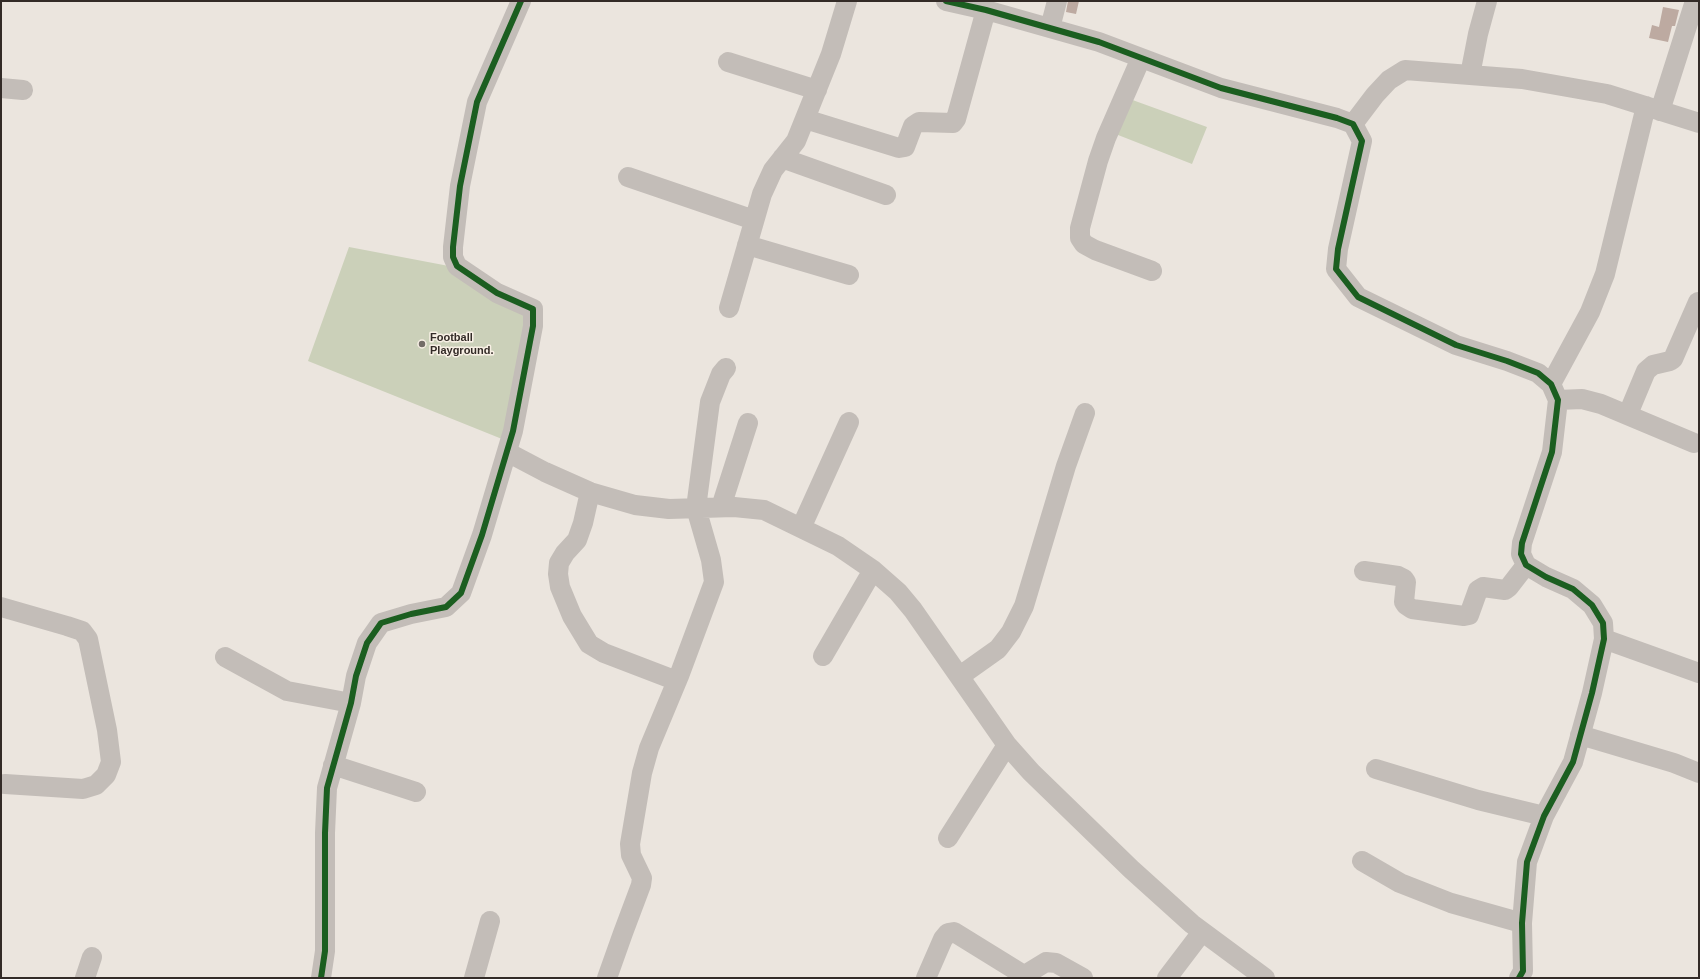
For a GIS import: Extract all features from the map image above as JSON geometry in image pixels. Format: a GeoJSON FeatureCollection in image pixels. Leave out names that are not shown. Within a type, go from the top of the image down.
{"type":"FeatureCollection","features":[{"type":"Feature","properties":{"kind":"street"},"geometry":{"type":"LineString","coordinates":[[321,978],[325,951],[325,833],[327,788],[351,703],[356,676],[368,643],[381,623],[411,614],[446,607],[461,593],[482,535],[513,431],[533,326],[533,309],[497,293],[457,266],[453,257],[452,247],[460,186],[477,102],[521,1]]}},
{"type":"Feature","properties":{"kind":"street"},"geometry":{"type":"LineString","coordinates":[[729,308],[762,194],[772,170],[796,141],[831,54],[847,1]]}},
{"type":"Feature","properties":{"kind":"street"},"geometry":{"type":"LineString","coordinates":[[946,1],[986,10],[1099,42],[1222,88],[1337,118],[1353,124],[1362,141],[1338,249],[1336,269],[1358,297],[1456,345],[1507,361],[1538,373],[1555,392],[1628,414],[1694,442]]}},
{"type":"Feature","properties":{"kind":"street"},"geometry":{"type":"LineString","coordinates":[[1050,28],[1057,1]]}},
{"type":"Feature","properties":{"kind":"street"},"geometry":{"type":"LineString","coordinates":[[1470,75],[1487,1]]}},
{"type":"Feature","properties":{"kind":"street"},"geometry":{"type":"LineString","coordinates":[[1520,978],[1523,971],[1522,924],[1527,862],[1544,816],[1573,762],[1592,693],[1604,639],[1603,623],[1592,605],[1573,589],[1546,577],[1526,565],[1521,554],[1522,543],[1552,452],[1555,392],[1605,274],[1653,109],[1694,25],[1695,1]]}},
{"type":"Feature","properties":{"kind":"street"},"geometry":{"type":"LineString","coordinates":[[805,118],[899,148],[905,147],[913,126],[919,122],[953,123],[956,119],[986,10]]}},
{"type":"Feature","properties":{"kind":"street"},"geometry":{"type":"LineString","coordinates":[[1142,58],[1102,150],[1080,228],[1080,238],[1084,244],[1095,250],[1152,270]]}},
{"type":"Feature","properties":{"kind":"street"},"geometry":{"type":"LineString","coordinates":[[728,62],[817,90]]}},
{"type":"Feature","properties":{"kind":"street"},"geometry":{"type":"LineString","coordinates":[[1353,124],[1374,95],[1388,80],[1405,70],[1522,79],[1606,94],[1699,123]]}},
{"type":"Feature","properties":{"kind":"street"},"geometry":{"type":"LineString","coordinates":[[1,88],[23,90]]}},
{"type":"Feature","properties":{"kind":"street"},"geometry":{"type":"LineString","coordinates":[[782,158],[886,195]]}},
{"type":"Feature","properties":{"kind":"street"},"geometry":{"type":"LineString","coordinates":[[628,177],[754,220]]}},
{"type":"Feature","properties":{"kind":"street"},"geometry":{"type":"LineString","coordinates":[[747,245],[849,275]]}},
{"type":"Feature","properties":{"kind":"street"},"geometry":{"type":"LineString","coordinates":[[1628,414],[1646,371],[1653,365],[1670,362],[1673,359],[1698,302]]}},
{"type":"Feature","properties":{"kind":"street"},"geometry":{"type":"LineString","coordinates":[[608,978],[641,886],[642,878],[631,855],[630,844],[642,773],[649,748],[677,681],[714,582],[711,560],[696,508],[710,402],[721,374],[726,368]]}},
{"type":"Feature","properties":{"kind":"street"},"geometry":{"type":"LineString","coordinates":[[960,676],[998,648],[1011,632],[1024,606],[1066,466],[1085,413]]}},
{"type":"Feature","properties":{"kind":"street"},"geometry":{"type":"LineString","coordinates":[[721,507],[748,422]]}},
{"type":"Feature","properties":{"kind":"street"},"geometry":{"type":"LineString","coordinates":[[801,528],[849,422]]}},
{"type":"Feature","properties":{"kind":"street"},"geometry":{"type":"LineString","coordinates":[[507,452],[545,472],[590,492],[635,505],[668,509],[734,507],[764,510],[838,546],[873,570],[898,592],[913,610],[1007,745],[1030,772],[1114,853],[1202,932],[1265,978]]}},
{"type":"Feature","properties":{"kind":"street"},"geometry":{"type":"LineString","coordinates":[[590,492],[583,523],[577,540],[559,563],[558,574],[560,587],[572,616],[589,644],[604,653],[677,681]]}},
{"type":"Feature","properties":{"kind":"street"},"geometry":{"type":"LineString","coordinates":[[1364,571],[1404,578],[1406,582],[1404,602],[1412,609],[1464,616],[1469,615],[1478,590],[1483,587],[1505,590],[1526,565]]}},
{"type":"Feature","properties":{"kind":"street"},"geometry":{"type":"LineString","coordinates":[[823,656],[873,570]]}},
{"type":"Feature","properties":{"kind":"street"},"geometry":{"type":"LineString","coordinates":[[1,607],[82,631],[88,639],[107,730],[111,762],[106,775],[96,785],[83,789],[5,784]]}},
{"type":"Feature","properties":{"kind":"street"},"geometry":{"type":"LineString","coordinates":[[1604,639],[1699,674]]}},
{"type":"Feature","properties":{"kind":"street"},"geometry":{"type":"LineString","coordinates":[[225,657],[288,691],[351,703]]}},
{"type":"Feature","properties":{"kind":"street"},"geometry":{"type":"LineString","coordinates":[[1580,735],[1674,763],[1699,773]]}},
{"type":"Feature","properties":{"kind":"street"},"geometry":{"type":"LineString","coordinates":[[948,838],[1007,745]]}},
{"type":"Feature","properties":{"kind":"street"},"geometry":{"type":"LineString","coordinates":[[333,764],[416,792]]}},
{"type":"Feature","properties":{"kind":"street"},"geometry":{"type":"LineString","coordinates":[[1376,769],[1478,800],[1544,816]]}},
{"type":"Feature","properties":{"kind":"street"},"geometry":{"type":"LineString","coordinates":[[1362,861],[1400,883],[1422,892],[1451,903],[1522,924]]}},
{"type":"Feature","properties":{"kind":"street"},"geometry":{"type":"LineString","coordinates":[[474,978],[490,921]]}},
{"type":"Feature","properties":{"kind":"street"},"geometry":{"type":"LineString","coordinates":[[926,978],[943,939],[948,933],[954,932],[1022,974],[1028,973],[1046,962],[1056,963],[1083,978]]}},
{"type":"Feature","properties":{"kind":"street"},"geometry":{"type":"LineString","coordinates":[[1167,978],[1202,932]]}},
{"type":"Feature","properties":{"kind":"street"},"geometry":{"type":"LineString","coordinates":[[85,978],[92,957]]}},
{"type":"Feature","properties":{"kind":"green space"},"geometry":{"type":"Polygon","coordinates":[[[1127,98],[1207,127],[1192,164],[1113,133],[1127,98]]]}},
{"type":"Feature","properties":{"kind":"green space","name":"Football Playground."},"geometry":{"type":"Polygon","coordinates":[[[349,247],[454,267],[533,309],[507,441],[308,361],[349,247]]]}},
{"type":"Feature","properties":{"kind":"building"},"geometry":{"type":"Polygon","coordinates":[[[1068,1],[1079,1],[1076,14],[1066,12],[1068,1]]]}},
{"type":"Feature","properties":{"kind":"building"},"geometry":{"type":"Polygon","coordinates":[[[1663,7],[1679,10],[1675,26],[1672,26],[1668,42],[1649,38],[1652,25],[1659,27],[1663,7]]]}},
{"type":"Feature","properties":{"kind":"cycle path"},"geometry":{"type":"LineString","coordinates":[[321,978],[325,951],[325,833],[327,788],[351,703],[356,676],[367,643],[381,623],[411,614],[446,607],[461,593],[482,535],[513,431],[533,326],[533,309],[497,293],[457,266],[453,257],[453,247],[460,186],[477,102],[521,1]]}},
{"type":"Feature","properties":{"kind":"cycle path"},"geometry":{"type":"LineString","coordinates":[[946,1],[986,10],[1099,42],[1221,88],[1337,118],[1353,124],[1362,141],[1338,249],[1336,269],[1358,297],[1456,345],[1507,361],[1538,373],[1551,384],[1558,400],[1552,452],[1522,543],[1521,554],[1526,565],[1546,577],[1573,589],[1592,605],[1603,623],[1604,639],[1592,693],[1573,762],[1544,816],[1527,862],[1522,923],[1523,971],[1519,978]]}},
{"type":"Feature","properties":{"kind":"place","name":"Football Playground."},"geometry":{"type":"Point","coordinates":[422,344]}}]}
